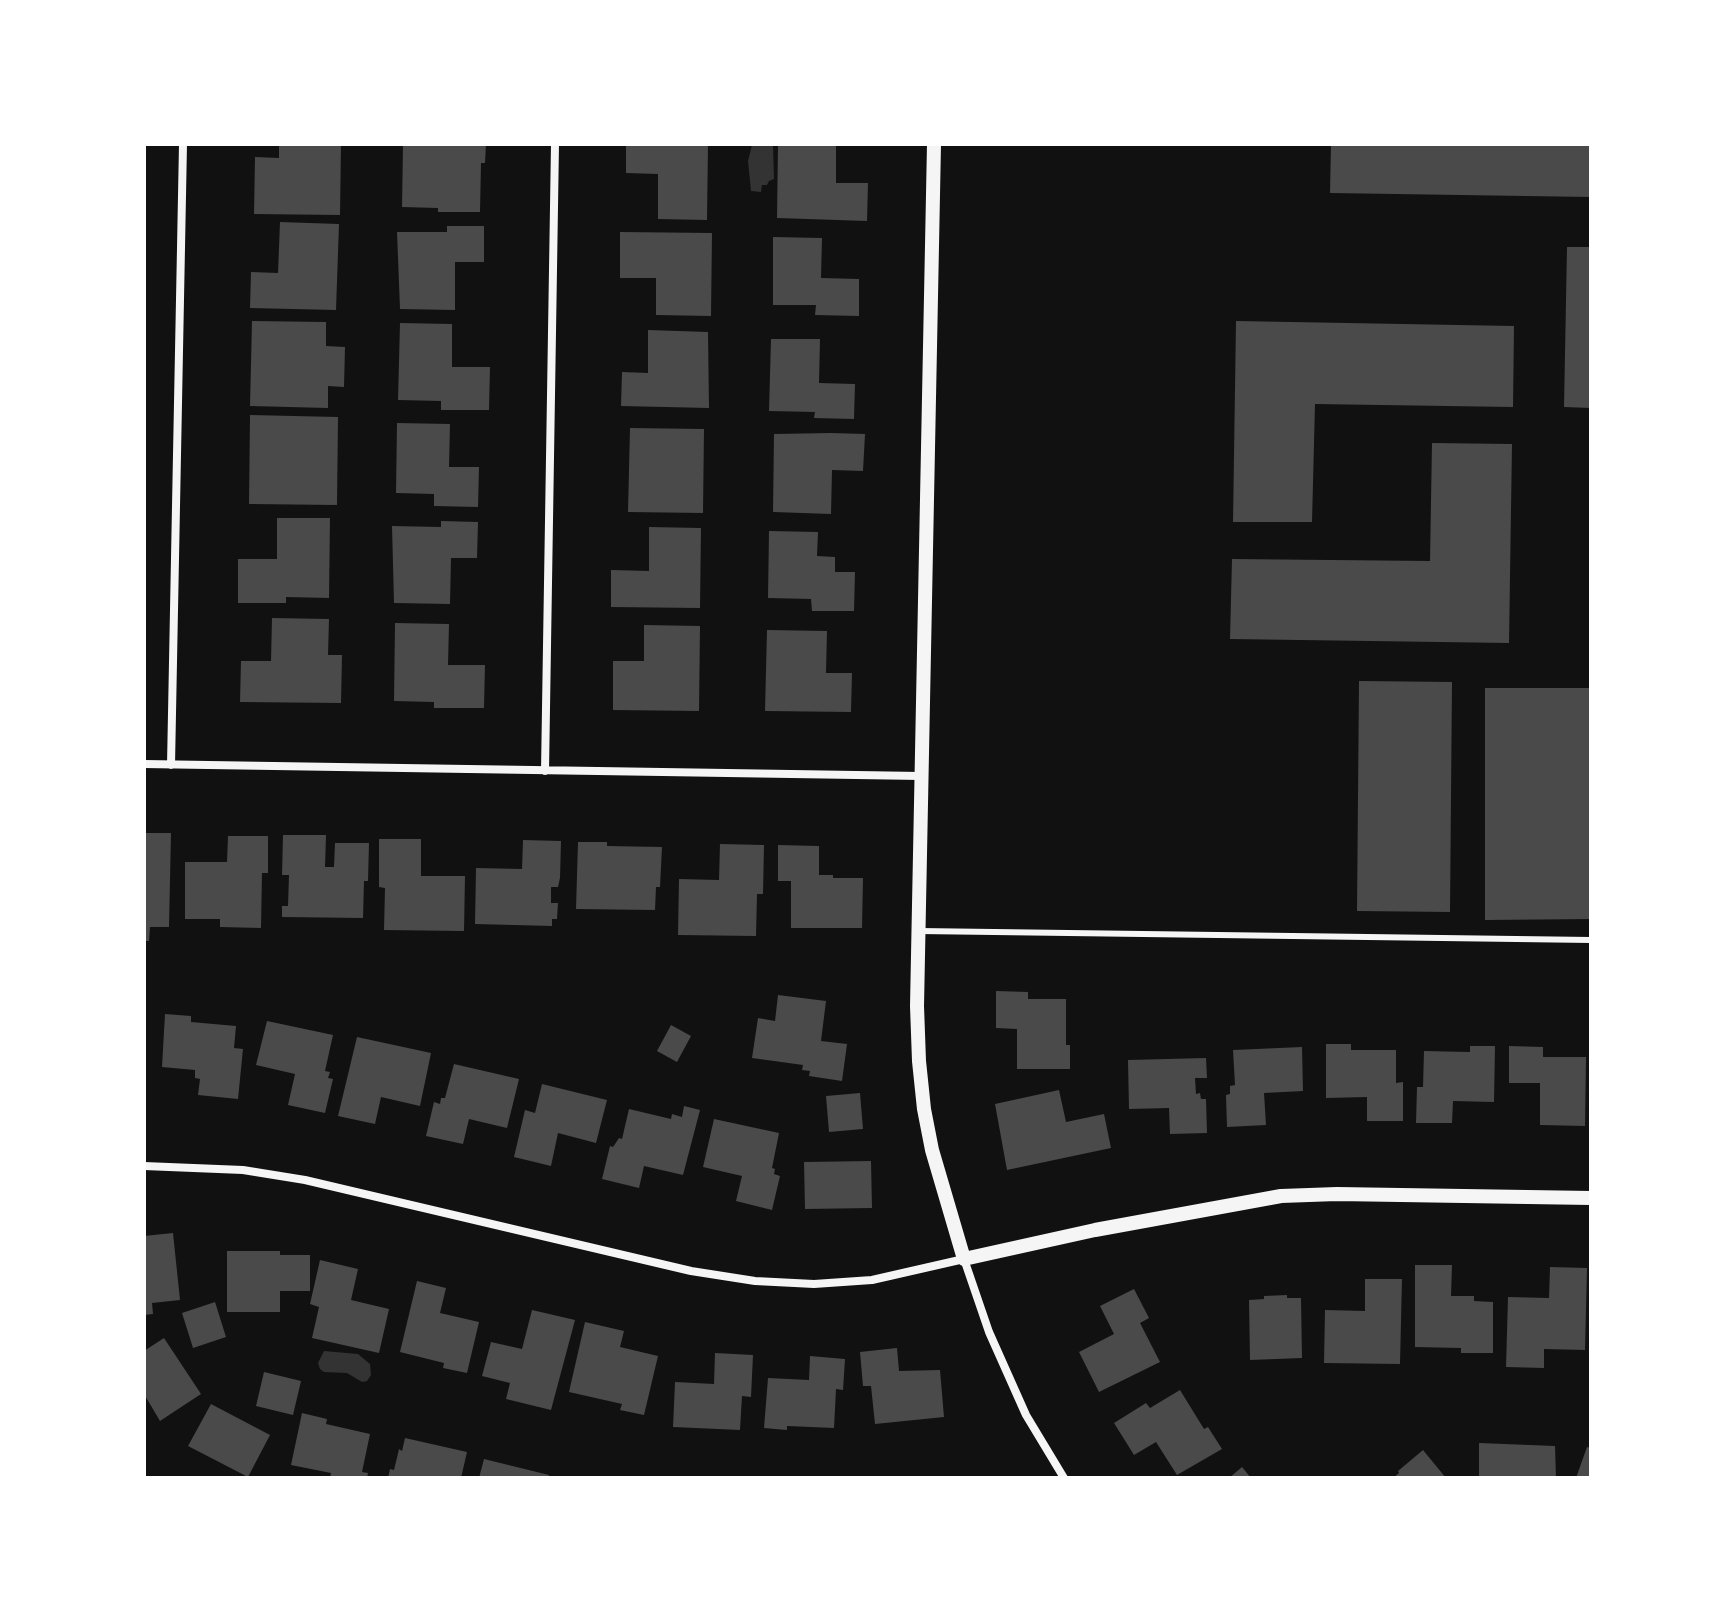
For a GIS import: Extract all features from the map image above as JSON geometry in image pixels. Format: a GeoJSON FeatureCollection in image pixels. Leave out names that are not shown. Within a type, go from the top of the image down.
{"type":"FeatureCollection","features":[{"type":"Feature","properties":{"kind":"street"},"geometry":{"type":"LineString","coordinates":[[171,765],[183,144]]}},
{"type":"Feature","properties":{"kind":"street"},"geometry":{"type":"LineString","coordinates":[[545,771],[555,144]]}},
{"type":"Feature","properties":{"kind":"street"},"geometry":{"type":"LineString","coordinates":[[934,144],[921,776],[919,1061],[924,1109],[943,1191],[989,1332],[1026,1415],[1064,1478]]}},
{"type":"Feature","properties":{"kind":"street"},"geometry":{"type":"LineString","coordinates":[[144,764],[921,776]]}},
{"type":"Feature","properties":{"kind":"street"},"geometry":{"type":"LineString","coordinates":[[144,1166],[243,1170],[305,1180],[691,1271],[755,1281],[814,1284],[872,1280],[1095,1230],[1281,1196],[1591,1198]]}},
{"type":"Feature","properties":{"kind":"lane"},"geometry":{"type":"LineString","coordinates":[[919,931],[1591,940]]}},
{"type":"Feature","properties":{"kind":"shaded area"},"geometry":{"type":"Polygon","coordinates":[[[752,145],[773,145],[774,179],[762,185],[761,192],[751,191],[748,161],[752,145]]]}},
{"type":"Feature","properties":{"kind":"shaded area"},"geometry":{"type":"Polygon","coordinates":[[[324,1351],[358,1354],[370,1364],[371,1375],[362,1382],[347,1373],[324,1372],[318,1363],[324,1351]]]}},
{"type":"Feature","properties":{"kind":"building"},"geometry":{"type":"Polygon","coordinates":[[[279,144],[341,144],[340,215],[254,214],[255,157],[279,158],[279,144]]]}},
{"type":"Feature","properties":{"kind":"building"},"geometry":{"type":"Polygon","coordinates":[[[403,144],[486,144],[485,163],[481,163],[480,212],[438,212],[438,208],[402,207],[403,144]]]}},
{"type":"Feature","properties":{"kind":"building"},"geometry":{"type":"Polygon","coordinates":[[[626,144],[708,144],[707,220],[658,219],[658,174],[626,173],[626,144]]]}},
{"type":"Feature","properties":{"kind":"building"},"geometry":{"type":"Polygon","coordinates":[[[778,144],[836,144],[836,183],[868,183],[867,221],[777,218],[778,144]]]}},
{"type":"Feature","properties":{"kind":"building"},"geometry":{"type":"Polygon","coordinates":[[[1331,144],[1591,144],[1591,197],[1330,193],[1331,144]]]}},
{"type":"Feature","properties":{"kind":"building"},"geometry":{"type":"Polygon","coordinates":[[[280,222],[339,224],[336,310],[250,308],[251,272],[278,273],[280,222]]]}},
{"type":"Feature","properties":{"kind":"building"},"geometry":{"type":"Polygon","coordinates":[[[447,226],[484,226],[484,262],[455,262],[455,310],[400,309],[397,232],[447,232],[447,226]]]}},
{"type":"Feature","properties":{"kind":"building"},"geometry":{"type":"Polygon","coordinates":[[[620,232],[712,233],[711,316],[656,315],[656,278],[620,278],[620,232]]]}},
{"type":"Feature","properties":{"kind":"building"},"geometry":{"type":"Polygon","coordinates":[[[773,237],[822,238],[821,278],[859,279],[859,316],[815,315],[816,305],[773,305],[773,237]]]}},
{"type":"Feature","properties":{"kind":"building"},"geometry":{"type":"Polygon","coordinates":[[[1567,247],[1591,247],[1591,408],[1564,407],[1567,247]]]}},
{"type":"Feature","properties":{"kind":"building"},"geometry":{"type":"Polygon","coordinates":[[[252,321],[326,322],[326,346],[345,347],[344,387],[328,386],[328,408],[250,406],[252,321]]]}},
{"type":"Feature","properties":{"kind":"building"},"geometry":{"type":"Polygon","coordinates":[[[1236,321],[1514,326],[1513,407],[1315,404],[1312,522],[1233,522],[1236,321]]]}},
{"type":"Feature","properties":{"kind":"building"},"geometry":{"type":"Polygon","coordinates":[[[400,323],[452,324],[452,367],[490,367],[489,410],[441,410],[441,401],[398,400],[400,323]]]}},
{"type":"Feature","properties":{"kind":"building"},"geometry":{"type":"Polygon","coordinates":[[[648,330],[708,332],[709,408],[621,406],[622,372],[648,373],[648,330]]]}},
{"type":"Feature","properties":{"kind":"building"},"geometry":{"type":"Polygon","coordinates":[[[771,339],[820,339],[819,383],[855,384],[854,419],[814,418],[815,412],[769,411],[771,339]]]}},
{"type":"Feature","properties":{"kind":"building"},"geometry":{"type":"Polygon","coordinates":[[[250,415],[338,417],[337,505],[249,504],[250,415]]]}},
{"type":"Feature","properties":{"kind":"building"},"geometry":{"type":"Polygon","coordinates":[[[397,423],[450,424],[449,467],[479,467],[478,507],[434,506],[434,494],[396,493],[397,423]]]}},
{"type":"Feature","properties":{"kind":"building"},"geometry":{"type":"Polygon","coordinates":[[[630,428],[704,429],[703,513],[628,512],[630,428]]]}},
{"type":"Feature","properties":{"kind":"building"},"geometry":{"type":"Polygon","coordinates":[[[774,434],[865,434],[863,471],[832,470],[831,514],[773,512],[774,434]]]}},
{"type":"Feature","properties":{"kind":"building"},"geometry":{"type":"Polygon","coordinates":[[[1432,443],[1512,444],[1509,643],[1230,639],[1232,559],[1430,561],[1432,443]]]}},
{"type":"Feature","properties":{"kind":"building"},"geometry":{"type":"Polygon","coordinates":[[[277,518],[330,518],[329,598],[286,597],[286,603],[238,603],[238,559],[277,559],[277,518]]]}},
{"type":"Feature","properties":{"kind":"building"},"geometry":{"type":"Polygon","coordinates":[[[441,521],[478,522],[477,558],[451,558],[450,604],[394,603],[392,526],[441,527],[441,521]]]}},
{"type":"Feature","properties":{"kind":"building"},"geometry":{"type":"Polygon","coordinates":[[[649,527],[701,528],[700,608],[611,607],[611,570],[649,571],[649,527]]]}},
{"type":"Feature","properties":{"kind":"building"},"geometry":{"type":"Polygon","coordinates":[[[769,531],[818,532],[817,556],[835,557],[835,572],[855,572],[854,611],[812,611],[811,599],[768,598],[769,531]]]}},
{"type":"Feature","properties":{"kind":"building"},"geometry":{"type":"Polygon","coordinates":[[[272,618],[329,619],[328,655],[342,655],[341,703],[240,702],[241,661],[271,661],[272,618]]]}},
{"type":"Feature","properties":{"kind":"building"},"geometry":{"type":"Polygon","coordinates":[[[395,623],[449,624],[448,665],[485,665],[484,708],[434,708],[434,702],[394,701],[395,623]]]}},
{"type":"Feature","properties":{"kind":"building"},"geometry":{"type":"Polygon","coordinates":[[[644,625],[700,626],[699,711],[613,710],[613,661],[644,661],[644,625]]]}},
{"type":"Feature","properties":{"kind":"building"},"geometry":{"type":"Polygon","coordinates":[[[767,630],[827,631],[826,673],[852,673],[851,712],[765,711],[767,630]]]}},
{"type":"Feature","properties":{"kind":"building"},"geometry":{"type":"Polygon","coordinates":[[[1359,681],[1452,682],[1450,912],[1357,911],[1359,681]]]}},
{"type":"Feature","properties":{"kind":"building"},"geometry":{"type":"Polygon","coordinates":[[[1485,688],[1591,688],[1591,919],[1485,920],[1485,688]]]}},
{"type":"Feature","properties":{"kind":"building"},"geometry":{"type":"Polygon","coordinates":[[[144,833],[171,833],[169,927],[150,927],[149,941],[144,941],[144,833]]]}},
{"type":"Feature","properties":{"kind":"building"},"geometry":{"type":"Polygon","coordinates":[[[283,835],[326,835],[325,867],[334,867],[335,843],[369,843],[363,918],[282,917],[282,906],[288,906],[289,875],[282,875],[283,835]]]}},
{"type":"Feature","properties":{"kind":"building"},"geometry":{"type":"Polygon","coordinates":[[[228,836],[268,836],[268,873],[262,873],[261,928],[220,927],[220,919],[185,919],[185,862],[227,862],[228,836]]]}},
{"type":"Feature","properties":{"kind":"building"},"geometry":{"type":"Polygon","coordinates":[[[379,839],[421,839],[421,876],[465,876],[464,931],[384,930],[385,888],[379,887],[379,839]]]}},
{"type":"Feature","properties":{"kind":"building"},"geometry":{"type":"Polygon","coordinates":[[[523,840],[561,841],[560,878],[558,887],[551,887],[551,903],[558,903],[557,919],[552,919],[552,926],[475,924],[476,868],[522,869],[523,840]]]}},
{"type":"Feature","properties":{"kind":"building"},"geometry":{"type":"Polygon","coordinates":[[[578,842],[662,847],[660,887],[656,887],[655,910],[576,909],[578,842]]]}},
{"type":"Feature","properties":{"kind":"building"},"geometry":{"type":"Polygon","coordinates":[[[720,844],[764,845],[763,894],[757,894],[756,936],[678,935],[679,879],[719,880],[720,844]]]}},
{"type":"Feature","properties":{"kind":"building"},"geometry":{"type":"Polygon","coordinates":[[[778,845],[819,846],[819,875],[863,878],[862,928],[791,928],[791,881],[778,881],[778,845]]]}},
{"type":"Feature","properties":{"kind":"building"},"geometry":{"type":"Polygon","coordinates":[[[996,991],[1028,992],[1028,999],[1066,999],[1066,1045],[1070,1045],[1070,1069],[1017,1069],[1017,1029],[996,1028],[996,991]]]}},
{"type":"Feature","properties":{"kind":"building"},"geometry":{"type":"Polygon","coordinates":[[[778,995],[826,1001],[821,1041],[847,1044],[842,1081],[809,1076],[810,1071],[802,1070],[803,1065],[752,1058],[758,1018],[775,1021],[778,995]]]}},
{"type":"Feature","properties":{"kind":"building"},"geometry":{"type":"Polygon","coordinates":[[[165,1014],[191,1016],[191,1022],[236,1026],[234,1048],[243,1049],[238,1099],[198,1095],[200,1079],[195,1078],[195,1070],[162,1067],[165,1014]]]}},
{"type":"Feature","properties":{"kind":"building"},"geometry":{"type":"Polygon","coordinates":[[[267,1021],[333,1035],[325,1071],[330,1072],[328,1078],[333,1079],[325,1113],[288,1105],[295,1074],[256,1065],[267,1021]]]}},
{"type":"Feature","properties":{"kind":"building"},"geometry":{"type":"Polygon","coordinates":[[[671,1025],[691,1036],[677,1062],[657,1051],[671,1025]]]}},
{"type":"Feature","properties":{"kind":"building"},"geometry":{"type":"Polygon","coordinates":[[[357,1037],[431,1053],[420,1106],[381,1097],[375,1124],[338,1116],[357,1037]]]}},
{"type":"Feature","properties":{"kind":"building"},"geometry":{"type":"Polygon","coordinates":[[[1326,1044],[1351,1044],[1351,1050],[1396,1050],[1396,1083],[1403,1082],[1403,1121],[1367,1121],[1367,1097],[1326,1098],[1326,1044]]]}},
{"type":"Feature","properties":{"kind":"building"},"geometry":{"type":"Polygon","coordinates":[[[1470,1046],[1495,1046],[1494,1102],[1453,1101],[1452,1123],[1416,1123],[1417,1087],[1423,1087],[1424,1051],[1470,1052],[1470,1046]]]}},
{"type":"Feature","properties":{"kind":"building"},"geometry":{"type":"Polygon","coordinates":[[[1509,1046],[1543,1047],[1543,1057],[1586,1057],[1585,1126],[1540,1125],[1540,1083],[1509,1083],[1509,1046]]]}},
{"type":"Feature","properties":{"kind":"building"},"geometry":{"type":"Polygon","coordinates":[[[1302,1047],[1303,1091],[1264,1093],[1266,1125],[1227,1127],[1226,1095],[1230,1094],[1230,1086],[1235,1085],[1233,1050],[1302,1047]]]}},
{"type":"Feature","properties":{"kind":"building"},"geometry":{"type":"Polygon","coordinates":[[[1206,1058],[1207,1078],[1195,1078],[1196,1094],[1200,1093],[1201,1099],[1206,1099],[1207,1133],[1170,1134],[1169,1108],[1129,1109],[1128,1060],[1206,1058]]]}},
{"type":"Feature","properties":{"kind":"building"},"geometry":{"type":"Polygon","coordinates":[[[454,1064],[519,1079],[507,1128],[469,1119],[463,1144],[426,1136],[434,1102],[440,1104],[441,1098],[445,1098],[454,1064]]]}},
{"type":"Feature","properties":{"kind":"building"},"geometry":{"type":"Polygon","coordinates":[[[542,1084],[607,1100],[596,1143],[558,1133],[551,1166],[514,1157],[525,1110],[535,1113],[542,1084]]]}},
{"type":"Feature","properties":{"kind":"building"},"geometry":{"type":"Polygon","coordinates":[[[1059,1090],[1066,1122],[1104,1114],[1111,1148],[1007,1170],[995,1104],[1059,1090]]]}},
{"type":"Feature","properties":{"kind":"building"},"geometry":{"type":"Polygon","coordinates":[[[860,1093],[863,1129],[829,1132],[826,1096],[860,1093]]]}},
{"type":"Feature","properties":{"kind":"building"},"geometry":{"type":"Polygon","coordinates":[[[684,1106],[700,1110],[683,1175],[644,1166],[639,1188],[602,1179],[610,1146],[622,1139],[629,1109],[671,1119],[672,1114],[682,1117],[684,1106]]]}},
{"type":"Feature","properties":{"kind":"building"},"geometry":{"type":"Polygon","coordinates":[[[714,1119],[779,1133],[772,1168],[775,1169],[774,1174],[780,1176],[772,1210],[736,1201],[742,1176],[703,1167],[714,1119]]]}},
{"type":"Feature","properties":{"kind":"building"},"geometry":{"type":"Polygon","coordinates":[[[871,1161],[872,1208],[805,1209],[804,1162],[871,1161]]]}},
{"type":"Feature","properties":{"kind":"building"},"geometry":{"type":"Polygon","coordinates":[[[173,1233],[180,1300],[152,1303],[153,1314],[144,1315],[144,1236],[173,1233]]]}},
{"type":"Feature","properties":{"kind":"building"},"geometry":{"type":"Polygon","coordinates":[[[227,1251],[280,1251],[280,1255],[310,1255],[310,1291],[280,1291],[280,1312],[227,1312],[227,1251]]]}},
{"type":"Feature","properties":{"kind":"building"},"geometry":{"type":"Polygon","coordinates":[[[320,1260],[358,1269],[351,1300],[389,1309],[379,1353],[312,1338],[319,1307],[310,1304],[320,1260]]]}},
{"type":"Feature","properties":{"kind":"building"},"geometry":{"type":"Polygon","coordinates":[[[1415,1265],[1452,1265],[1451,1296],[1474,1296],[1474,1301],[1493,1302],[1493,1353],[1461,1353],[1461,1348],[1415,1347],[1415,1265]]]}},
{"type":"Feature","properties":{"kind":"building"},"geometry":{"type":"Polygon","coordinates":[[[1550,1267],[1587,1268],[1585,1350],[1544,1349],[1544,1368],[1506,1367],[1508,1297],[1549,1298],[1550,1267]]]}},
{"type":"Feature","properties":{"kind":"building"},"geometry":{"type":"Polygon","coordinates":[[[1365,1279],[1402,1279],[1400,1364],[1324,1363],[1325,1310],[1365,1311],[1365,1279]]]}},
{"type":"Feature","properties":{"kind":"building"},"geometry":{"type":"Polygon","coordinates":[[[417,1281],[446,1288],[440,1313],[479,1322],[467,1373],[443,1368],[444,1363],[400,1352],[417,1281]]]}},
{"type":"Feature","properties":{"kind":"building"},"geometry":{"type":"Polygon","coordinates":[[[1134,1289],[1149,1318],[1140,1323],[1160,1362],[1099,1392],[1079,1352],[1114,1334],[1100,1306],[1134,1289]]]}},
{"type":"Feature","properties":{"kind":"building"},"geometry":{"type":"Polygon","coordinates":[[[1287,1295],[1287,1298],[1301,1298],[1302,1358],[1250,1360],[1249,1300],[1287,1295]]]}},
{"type":"Feature","properties":{"kind":"building"},"geometry":{"type":"Polygon","coordinates":[[[215,1302],[226,1337],[193,1348],[182,1313],[215,1302]]]}},
{"type":"Feature","properties":{"kind":"building"},"geometry":{"type":"Polygon","coordinates":[[[532,1310],[575,1320],[551,1410],[506,1399],[510,1383],[482,1376],[491,1342],[522,1349],[532,1310]]]}},
{"type":"Feature","properties":{"kind":"building"},"geometry":{"type":"Polygon","coordinates":[[[585,1322],[624,1331],[620,1347],[658,1356],[644,1415],[620,1410],[622,1404],[569,1392],[585,1322]]]}},
{"type":"Feature","properties":{"kind":"building"},"geometry":{"type":"Polygon","coordinates":[[[164,1338],[201,1394],[160,1421],[144,1394],[144,1351],[164,1338]]]}},
{"type":"Feature","properties":{"kind":"building"},"geometry":{"type":"Polygon","coordinates":[[[897,1348],[899,1371],[940,1370],[944,1417],[875,1424],[871,1386],[863,1386],[860,1352],[897,1348]]]}},
{"type":"Feature","properties":{"kind":"building"},"geometry":{"type":"Polygon","coordinates":[[[715,1353],[753,1355],[751,1397],[742,1396],[740,1430],[673,1427],[675,1382],[714,1384],[715,1353]]]}},
{"type":"Feature","properties":{"kind":"building"},"geometry":{"type":"Polygon","coordinates":[[[810,1356],[845,1359],[843,1390],[836,1389],[834,1428],[764,1428],[768,1378],[809,1380],[810,1356]]]}},
{"type":"Feature","properties":{"kind":"building"},"geometry":{"type":"Polygon","coordinates":[[[264,1372],[301,1381],[293,1415],[256,1406],[264,1372]]]}},
{"type":"Feature","properties":{"kind":"building"},"geometry":{"type":"Polygon","coordinates":[[[1180,1390],[1204,1429],[1208,1427],[1222,1449],[1177,1475],[1156,1442],[1134,1455],[1114,1423],[1146,1403],[1150,1408],[1180,1390]]]}},
{"type":"Feature","properties":{"kind":"building"},"geometry":{"type":"Polygon","coordinates":[[[211,1404],[270,1435],[248,1477],[188,1446],[211,1404]]]}},
{"type":"Feature","properties":{"kind":"building"},"geometry":{"type":"Polygon","coordinates":[[[302,1413],[327,1419],[326,1424],[370,1434],[362,1472],[368,1473],[367,1478],[330,1478],[331,1473],[291,1465],[302,1413]]]}},
{"type":"Feature","properties":{"kind":"building"},"geometry":{"type":"Polygon","coordinates":[[[405,1438],[467,1452],[461,1478],[388,1478],[405,1438]]]}},
{"type":"Feature","properties":{"kind":"building"},"geometry":{"type":"Polygon","coordinates":[[[1479,1443],[1555,1446],[1556,1478],[1479,1478],[1479,1443]]]}},
{"type":"Feature","properties":{"kind":"building"},"geometry":{"type":"Polygon","coordinates":[[[1587,1447],[1591,1448],[1591,1478],[1576,1478],[1587,1447]]]}},
{"type":"Feature","properties":{"kind":"building"},"geometry":{"type":"Polygon","coordinates":[[[1423,1450],[1446,1478],[1393,1478],[1398,1471],[1423,1450]]]}},
{"type":"Feature","properties":{"kind":"building"},"geometry":{"type":"Polygon","coordinates":[[[484,1459],[549,1475],[548,1478],[479,1478],[484,1459]]]}},
{"type":"Feature","properties":{"kind":"building"},"geometry":{"type":"Polygon","coordinates":[[[1242,1467],[1251,1478],[1229,1478],[1242,1467]]]}}]}
